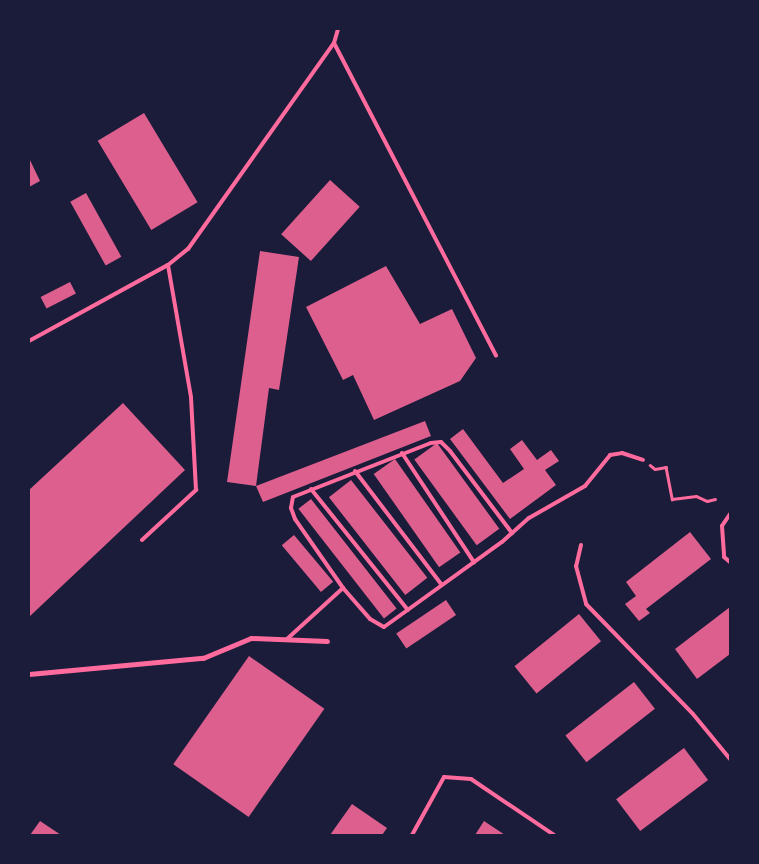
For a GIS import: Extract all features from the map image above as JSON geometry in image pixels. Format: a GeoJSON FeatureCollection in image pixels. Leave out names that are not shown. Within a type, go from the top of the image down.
{"type":"FeatureCollection","features":[{"type":"Feature","properties":{"kind":"street"},"geometry":{"type":"LineString","coordinates":[[29,674],[203,658],[251,638],[327,641]]}},
{"type":"Feature","properties":{"kind":"lane"},"geometry":{"type":"LineString","coordinates":[[29,341],[168,265],[188,248],[334,43],[338,29]]}},
{"type":"Feature","properties":{"kind":"lane"},"geometry":{"type":"LineString","coordinates":[[334,43],[496,355]]}},
{"type":"Feature","properties":{"kind":"lane"},"geometry":{"type":"LineString","coordinates":[[142,540],[196,490],[191,397],[168,265]]}},
{"type":"Feature","properties":{"kind":"lane"},"geometry":{"type":"LineString","coordinates":[[512,533],[441,442],[355,471],[293,497],[291,508],[294,519],[343,588],[370,619],[384,627],[474,562],[512,533],[529,518],[585,486],[610,455],[622,453],[643,460]]}},
{"type":"Feature","properties":{"kind":"lane"},"geometry":{"type":"LineString","coordinates":[[402,454],[474,562]]}},
{"type":"Feature","properties":{"kind":"lane"},"geometry":{"type":"LineString","coordinates":[[355,471],[442,585]]}},
{"type":"Feature","properties":{"kind":"lane"},"geometry":{"type":"LineString","coordinates":[[312,489],[408,610]]}},
{"type":"Feature","properties":{"kind":"lane"},"geometry":{"type":"LineString","coordinates":[[730,514],[722,526],[724,557],[730,562]]}},
{"type":"Feature","properties":{"kind":"lane"},"geometry":{"type":"LineString","coordinates":[[581,544],[576,566],[586,604],[692,714],[730,759]]}},
{"type":"Feature","properties":{"kind":"lane"},"geometry":{"type":"LineString","coordinates":[[287,639],[343,588]]}},
{"type":"Feature","properties":{"kind":"lane"},"geometry":{"type":"LineString","coordinates":[[412,835],[444,777],[471,779],[554,835]]}},
{"type":"Feature","properties":{"kind":"path"},"geometry":{"type":"LineString","coordinates":[[643,460],[655,469],[666,467],[672,499],[696,496],[707,500],[715,499]]}},
{"type":"Feature","properties":{"kind":"building"},"geometry":{"type":"Polygon","coordinates":[[[144,113],[198,202],[151,230],[98,141],[144,113]]]}},
{"type":"Feature","properties":{"kind":"building"},"geometry":{"type":"Polygon","coordinates":[[[29,158],[40,181],[29,187],[29,158]]]}},
{"type":"Feature","properties":{"kind":"building"},"geometry":{"type":"Polygon","coordinates":[[[330,180],[360,207],[311,261],[281,234],[330,180]]]}},
{"type":"Feature","properties":{"kind":"building"},"geometry":{"type":"Polygon","coordinates":[[[86,193],[121,257],[106,266],[70,202],[86,193]]]}},
{"type":"Feature","properties":{"kind":"building"},"geometry":{"type":"Polygon","coordinates":[[[260,251],[299,257],[279,390],[269,388],[256,486],[227,482],[260,251]]]}},
{"type":"Feature","properties":{"kind":"building"},"geometry":{"type":"Polygon","coordinates":[[[386,266],[420,324],[452,309],[476,358],[460,381],[374,420],[353,375],[343,380],[306,307],[386,266]]]}},
{"type":"Feature","properties":{"kind":"building"},"geometry":{"type":"Polygon","coordinates":[[[70,282],[76,294],[46,309],[41,297],[70,282]]]}},
{"type":"Feature","properties":{"kind":"building"},"geometry":{"type":"Polygon","coordinates":[[[123,403],[185,470],[29,617],[29,490],[123,403]]]}},
{"type":"Feature","properties":{"kind":"building"},"geometry":{"type":"Polygon","coordinates":[[[425,421],[431,436],[263,502],[256,486],[425,421]]]}},
{"type":"Feature","properties":{"kind":"building"},"geometry":{"type":"Polygon","coordinates":[[[463,429],[503,483],[524,469],[510,449],[522,440],[537,460],[551,450],[559,461],[545,470],[556,485],[510,519],[450,439],[463,429]]]}},
{"type":"Feature","properties":{"kind":"building"},"geometry":{"type":"Polygon","coordinates":[[[437,443],[499,529],[477,545],[414,459],[437,443]]]}},
{"type":"Feature","properties":{"kind":"building"},"geometry":{"type":"Polygon","coordinates":[[[395,459],[460,552],[439,567],[374,474],[395,459]]]}},
{"type":"Feature","properties":{"kind":"building"},"geometry":{"type":"Polygon","coordinates":[[[351,480],[427,578],[405,595],[329,497],[351,480]]]}},
{"type":"Feature","properties":{"kind":"building"},"geometry":{"type":"Polygon","coordinates":[[[311,499],[397,609],[384,618],[298,509],[311,499]]]}},
{"type":"Feature","properties":{"kind":"building"},"geometry":{"type":"Polygon","coordinates":[[[690,532],[711,559],[646,609],[650,613],[639,621],[625,604],[636,596],[626,582],[690,532]]]}},
{"type":"Feature","properties":{"kind":"building"},"geometry":{"type":"Polygon","coordinates":[[[294,535],[333,582],[321,592],[282,545],[294,535]]]}},
{"type":"Feature","properties":{"kind":"building"},"geometry":{"type":"Polygon","coordinates":[[[446,600],[456,615],[406,648],[396,634],[446,600]]]}},
{"type":"Feature","properties":{"kind":"building"},"geometry":{"type":"Polygon","coordinates":[[[730,607],[730,654],[697,679],[675,649],[730,607]]]}},
{"type":"Feature","properties":{"kind":"building"},"geometry":{"type":"Polygon","coordinates":[[[579,614],[601,641],[537,693],[514,666],[579,614]]]}},
{"type":"Feature","properties":{"kind":"building"},"geometry":{"type":"Polygon","coordinates":[[[249,656],[324,709],[249,817],[173,764],[249,656]]]}},
{"type":"Feature","properties":{"kind":"building"},"geometry":{"type":"Polygon","coordinates":[[[634,682],[655,709],[586,762],[565,736],[634,682]]]}},
{"type":"Feature","properties":{"kind":"building"},"geometry":{"type":"Polygon","coordinates":[[[684,748],[708,780],[640,831],[616,799],[684,748]]]}},
{"type":"Feature","properties":{"kind":"building"},"geometry":{"type":"Polygon","coordinates":[[[352,804],[387,828],[382,835],[330,835],[352,804]]]}},
{"type":"Feature","properties":{"kind":"building"},"geometry":{"type":"Polygon","coordinates":[[[40,821],[61,835],[30,835],[40,821]]]}},
{"type":"Feature","properties":{"kind":"building"},"geometry":{"type":"Polygon","coordinates":[[[484,821],[505,835],[475,835],[484,821]]]}}]}
